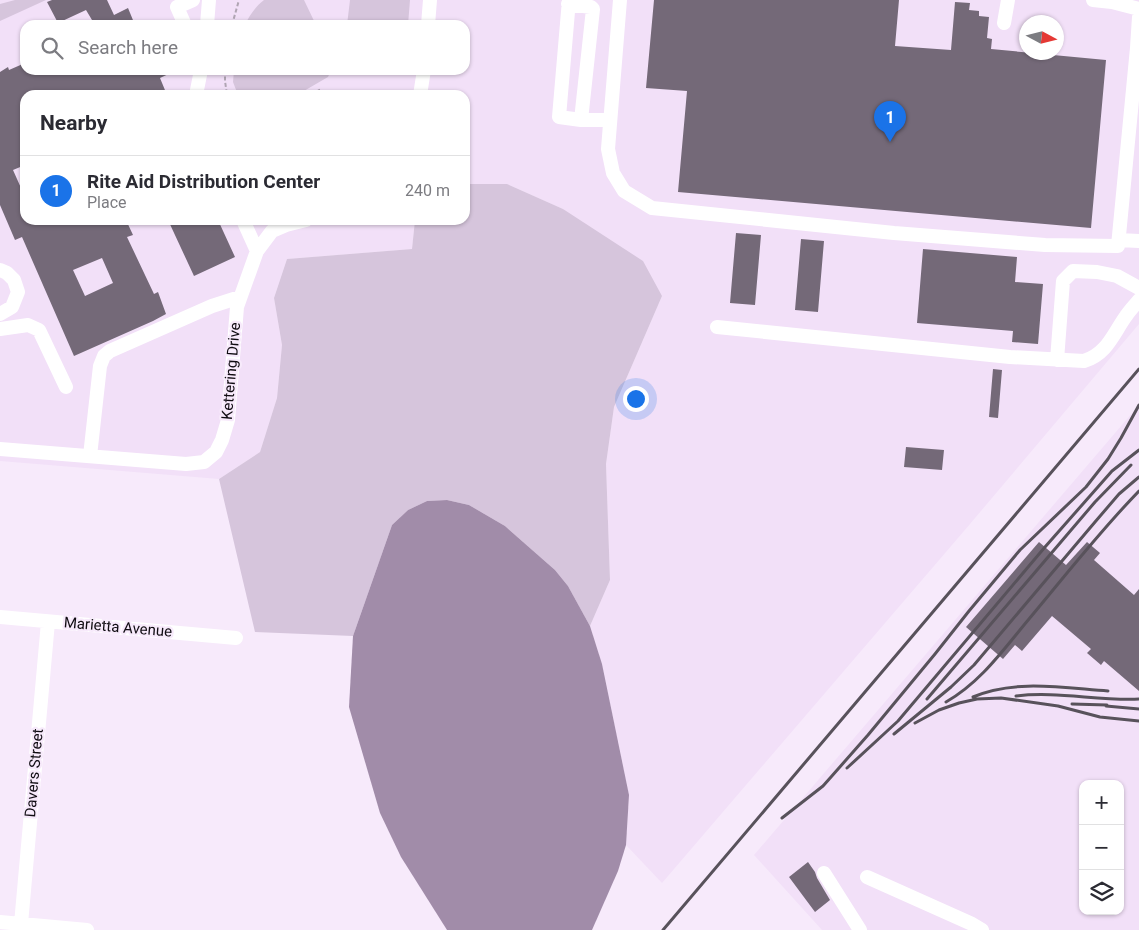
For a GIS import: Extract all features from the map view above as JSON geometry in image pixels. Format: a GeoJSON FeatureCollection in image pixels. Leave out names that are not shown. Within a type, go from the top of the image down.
{"type":"FeatureCollection","features":[{"type":"Feature","properties":{"kind":"street"},"geometry":{"type":"LineString","coordinates":[[184,20],[178,7],[193,0]]}},
{"type":"Feature","properties":{"kind":"street"},"geometry":{"type":"LineString","coordinates":[[207,20],[209,0]]}},
{"type":"Feature","properties":{"kind":"street"},"geometry":{"type":"LineString","coordinates":[[428,20],[430,0]]}},
{"type":"Feature","properties":{"kind":"street"},"geometry":{"type":"LineString","coordinates":[[620,0],[608,149],[613,173],[624,191],[652,208],[894,233],[1044,245],[1118,246],[1136,68],[1139,18]]}},
{"type":"Feature","properties":{"kind":"street"},"geometry":{"type":"LineString","coordinates":[[1004,23],[1008,0]]}},
{"type":"Feature","properties":{"kind":"street"},"geometry":{"type":"LineString","coordinates":[[1093,0],[1112,2],[1139,9]]}},
{"type":"Feature","properties":{"kind":"street"},"geometry":{"type":"LineString","coordinates":[[581,120],[593,9],[568,2],[559,117],[581,120],[610,120]]}},
{"type":"Feature","properties":{"kind":"street"},"geometry":{"type":"LineString","coordinates":[[197,90],[200,75]]}},
{"type":"Feature","properties":{"kind":"street"},"geometry":{"type":"LineString","coordinates":[[421,90],[423,75]]}},
{"type":"Feature","properties":{"kind":"street"},"geometry":{"type":"LineString","coordinates":[[245,225],[257,251]]}},
{"type":"Feature","properties":{"kind":"street","name":"Kettering Drive"},"geometry":{"type":"LineString","coordinates":[[0,449],[186,464],[204,462],[216,452],[228,420],[237,306],[240,297],[257,251],[272,231],[286,225]]}},
{"type":"Feature","properties":{"kind":"street"},"geometry":{"type":"LineString","coordinates":[[1119,240],[1139,241]]}},
{"type":"Feature","properties":{"kind":"street"},"geometry":{"type":"LineString","coordinates":[[0,270],[7,272],[14,280],[18,292],[12,307],[0,314]]}},
{"type":"Feature","properties":{"kind":"street"},"geometry":{"type":"LineString","coordinates":[[1057,360],[1063,281],[1073,271],[1097,272],[1117,276],[1139,288]]}},
{"type":"Feature","properties":{"kind":"street"},"geometry":{"type":"LineString","coordinates":[[90,456],[100,366],[104,356],[110,351],[212,306],[240,297]]}},
{"type":"Feature","properties":{"kind":"street"},"geometry":{"type":"LineString","coordinates":[[717,328],[1084,361],[1094,358],[1102,351],[1139,300]]}},
{"type":"Feature","properties":{"kind":"street"},"geometry":{"type":"LineString","coordinates":[[0,329],[28,325],[39,330],[66,387]]}},
{"type":"Feature","properties":{"kind":"street","name":"Marietta Avenue"},"geometry":{"type":"LineString","coordinates":[[0,617],[236,638]]}},
{"type":"Feature","properties":{"kind":"street","name":"Davers Street"},"geometry":{"type":"LineString","coordinates":[[21,924],[48,622]]}},
{"type":"Feature","properties":{"kind":"street"},"geometry":{"type":"LineString","coordinates":[[824,873],[860,930]]}},
{"type":"Feature","properties":{"kind":"street"},"geometry":{"type":"LineString","coordinates":[[867,877],[982,930]]}},
{"type":"Feature","properties":{"kind":"street"},"geometry":{"type":"LineString","coordinates":[[0,922],[87,930]]}},
{"type":"Feature","properties":{"kind":"path"},"geometry":{"type":"LineString","coordinates":[[233,20],[239,0]]}},
{"type":"Feature","properties":{"kind":"path"},"geometry":{"type":"LineString","coordinates":[[226,75],[226,90]]}},
{"type":"Feature","properties":{"kind":"shaded area"},"geometry":{"type":"Polygon","coordinates":[[[0,0],[1139,0],[1139,324],[662,883],[626,845],[629,795],[602,664],[590,626],[610,580],[606,464],[614,407],[662,296],[563,209],[507,184],[470,184],[470,90],[20,90],[20,225],[414,225],[412,249],[287,259],[274,298],[282,345],[277,398],[260,452],[219,479],[0,461],[0,0]]]}},
{"type":"Feature","properties":{"kind":"shaded area"},"geometry":{"type":"Polygon","coordinates":[[[15,0],[46,0],[0,21],[0,4],[15,0]]]}},
{"type":"Feature","properties":{"kind":"shaded area"},"geometry":{"type":"Polygon","coordinates":[[[264,0],[304,0],[314,20],[248,20],[258,5],[264,0]]]}},
{"type":"Feature","properties":{"kind":"shaded area"},"geometry":{"type":"Polygon","coordinates":[[[350,0],[410,0],[408,20],[348,20],[350,0]]]}},
{"type":"Feature","properties":{"kind":"shaded area"},"geometry":{"type":"Polygon","coordinates":[[[234,75],[329,75],[306,90],[236,90],[233,82],[234,75]]]}},
{"type":"Feature","properties":{"kind":"shaded area"},"geometry":{"type":"Polygon","coordinates":[[[470,184],[507,184],[563,209],[643,261],[662,296],[614,407],[606,464],[610,580],[590,626],[568,586],[555,570],[505,526],[469,505],[447,500],[427,501],[408,510],[392,525],[353,636],[255,632],[219,479],[260,452],[277,398],[282,345],[274,298],[287,259],[412,249],[414,225],[470,225],[470,184]]]}},
{"type":"Feature","properties":{"kind":"shaded area"},"geometry":{"type":"Polygon","coordinates":[[[1139,405],[1139,930],[822,930],[754,855],[1139,405]]]}},
{"type":"Feature","properties":{"kind":"shaded area"},"geometry":{"type":"Polygon","coordinates":[[[447,500],[469,505],[505,526],[555,570],[568,586],[590,626],[602,664],[629,795],[626,845],[618,871],[592,930],[447,930],[401,857],[380,813],[349,707],[353,636],[392,525],[408,510],[427,501],[447,500]]]}},
{"type":"Feature","properties":{"kind":"building"},"geometry":{"type":"Polygon","coordinates":[[[52,0],[107,0],[114,15],[128,8],[133,20],[92,20],[86,10],[64,20],[56,20],[47,2],[52,0]]]}},
{"type":"Feature","properties":{"kind":"building"},"geometry":{"type":"Polygon","coordinates":[[[654,0],[899,0],[895,46],[951,50],[955,2],[970,3],[969,10],[979,11],[979,16],[989,17],[987,38],[992,39],[991,49],[1019,52],[1019,60],[1064,60],[1064,56],[1106,60],[1091,228],[678,192],[687,91],[646,88],[654,0]]]}},
{"type":"Feature","properties":{"kind":"building"},"geometry":{"type":"Polygon","coordinates":[[[20,65],[20,75],[166,75],[160,78],[165,90],[20,90],[20,167],[13,170],[20,186],[20,225],[128,225],[133,235],[127,237],[154,294],[158,292],[166,314],[74,356],[22,237],[15,240],[0,205],[0,72],[8,67],[9,70],[20,65]],[[102,258],[73,270],[85,296],[113,283],[102,258]]]}},
{"type":"Feature","properties":{"kind":"building"},"geometry":{"type":"Polygon","coordinates":[[[170,225],[220,225],[235,257],[194,276],[170,225]]]}},
{"type":"Feature","properties":{"kind":"building"},"geometry":{"type":"Polygon","coordinates":[[[736,233],[761,235],[755,305],[730,303],[736,233]]]}},
{"type":"Feature","properties":{"kind":"building"},"geometry":{"type":"Polygon","coordinates":[[[801,239],[824,241],[818,312],[795,310],[801,239]]]}},
{"type":"Feature","properties":{"kind":"building"},"geometry":{"type":"Polygon","coordinates":[[[923,249],[1017,257],[1015,282],[1043,284],[1038,344],[1012,342],[1013,331],[917,323],[923,249]]]}},
{"type":"Feature","properties":{"kind":"building"},"geometry":{"type":"Polygon","coordinates":[[[993,369],[1002,370],[998,418],[989,417],[993,369]]]}},
{"type":"Feature","properties":{"kind":"building"},"geometry":{"type":"Polygon","coordinates":[[[906,447],[944,450],[942,470],[904,467],[906,447]]]}},
{"type":"Feature","properties":{"kind":"building"},"geometry":{"type":"Polygon","coordinates":[[[1039,542],[1066,565],[1087,542],[1100,553],[1094,560],[1134,595],[1139,589],[1139,691],[1104,661],[1101,665],[1087,653],[1091,649],[1052,616],[1022,651],[1015,645],[1003,659],[966,627],[1039,542]]]}},
{"type":"Feature","properties":{"kind":"building"},"geometry":{"type":"Polygon","coordinates":[[[808,862],[830,900],[815,912],[789,877],[808,862]]]}},
{"type":"Feature","properties":{"kind":"railway"},"geometry":{"type":"LineString","coordinates":[[663,930],[1139,369]]}},
{"type":"Feature","properties":{"kind":"railway"},"geometry":{"type":"LineString","coordinates":[[782,818],[823,786],[868,735],[1020,550],[1086,487],[1108,459],[1139,405]]}},
{"type":"Feature","properties":{"kind":"railway"},"geometry":{"type":"LineString","coordinates":[[847,768],[898,721],[1112,471],[1139,450]]}},
{"type":"Feature","properties":{"kind":"railway"},"geometry":{"type":"LineString","coordinates":[[927,699],[1095,502],[1131,465]]}},
{"type":"Feature","properties":{"kind":"railway"},"geometry":{"type":"LineString","coordinates":[[894,734],[951,687],[974,665],[1119,494],[1139,477]]}},
{"type":"Feature","properties":{"kind":"railway"},"geometry":{"type":"LineString","coordinates":[[946,702],[970,685],[991,665],[1097,538],[1139,491]]}},
{"type":"Feature","properties":{"kind":"railway"},"geometry":{"type":"LineString","coordinates":[[973,697],[989,691],[1023,686],[1108,691]]}},
{"type":"Feature","properties":{"kind":"railway"},"geometry":{"type":"LineString","coordinates":[[1016,696],[1047,695],[1139,699]]}},
{"type":"Feature","properties":{"kind":"railway"},"geometry":{"type":"LineString","coordinates":[[915,723],[939,710],[959,703],[977,699],[1001,698],[1058,706],[1100,717],[1139,721]]}},
{"type":"Feature","properties":{"kind":"railway"},"geometry":{"type":"LineString","coordinates":[[1072,704],[1107,705]]}},
{"type":"Feature","properties":{"kind":"railway"},"geometry":{"type":"LineString","coordinates":[[1106,706],[1139,709]]}},
{"type":"Feature","properties":{"kind":"place","name":"Rite Aid Distribution Center"},"geometry":{"type":"Point","coordinates":[890,142]}}]}
